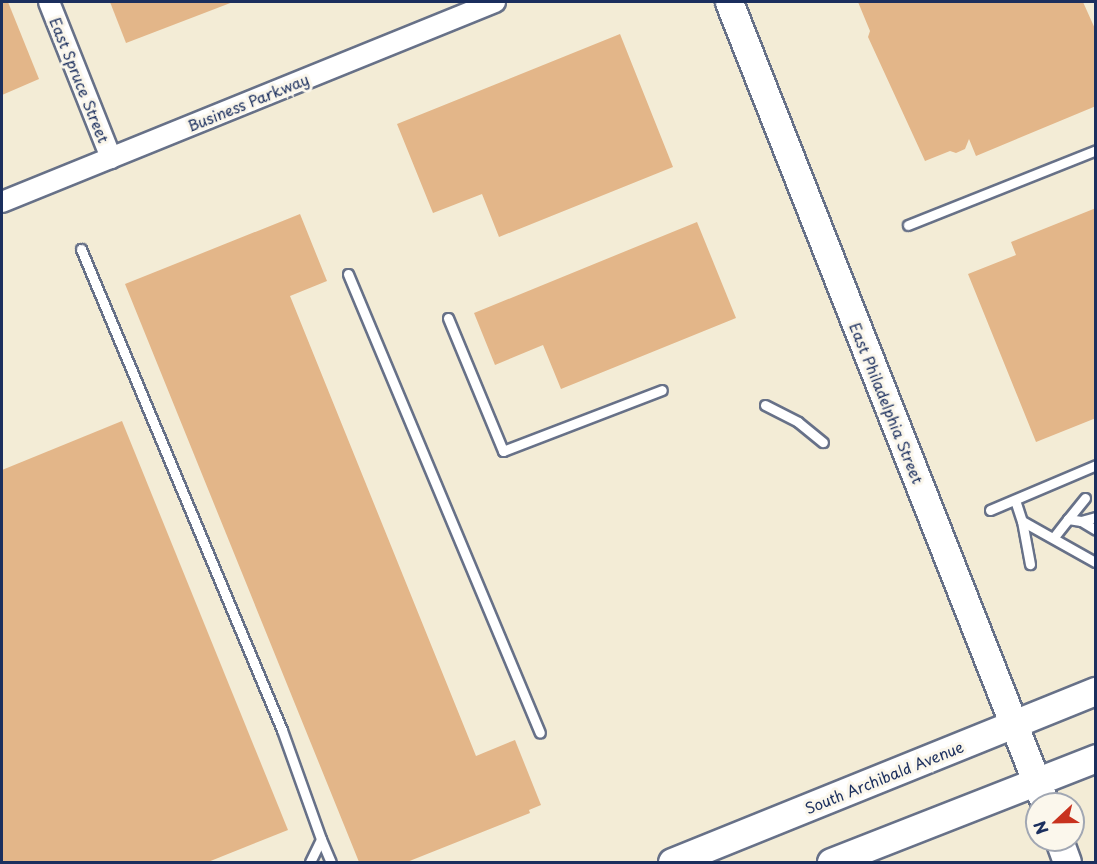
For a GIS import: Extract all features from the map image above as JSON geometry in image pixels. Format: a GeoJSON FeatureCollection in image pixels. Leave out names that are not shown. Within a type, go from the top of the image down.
{"type":"FeatureCollection","features":[{"type":"Feature","properties":{"kind":"street","name":"East Spruce Street"},"geometry":{"type":"LineString","coordinates":[[49,2],[111,158]]}},
{"type":"Feature","properties":{"kind":"street","name":"Business Parkway"},"geometry":{"type":"LineString","coordinates":[[2,202],[495,2]]}},
{"type":"Feature","properties":{"kind":"street","name":"East Philadelphia Street"},"geometry":{"type":"LineString","coordinates":[[729,2],[1041,792]]}},
{"type":"Feature","properties":{"kind":"street","name":"South Archibald Avenue"},"geometry":{"type":"LineString","coordinates":[[672,862],[1095,691]]}},
{"type":"Feature","properties":{"kind":"street"},"geometry":{"type":"LineString","coordinates":[[1043,792],[1095,758]]}},
{"type":"Feature","properties":{"kind":"street"},"geometry":{"type":"LineString","coordinates":[[831,862],[1025,798]]}},
{"type":"Feature","properties":{"kind":"lane"},"geometry":{"type":"LineString","coordinates":[[908,225],[1095,150]]}},
{"type":"Feature","properties":{"kind":"lane"},"geometry":{"type":"LineString","coordinates":[[81,249],[282,730],[331,862]]}},
{"type":"Feature","properties":{"kind":"lane"},"geometry":{"type":"LineString","coordinates":[[348,274],[540,732]]}},
{"type":"Feature","properties":{"kind":"lane"},"geometry":{"type":"LineString","coordinates":[[448,318],[503,452],[662,390]]}},
{"type":"Feature","properties":{"kind":"lane"},"geometry":{"type":"LineString","coordinates":[[765,405],[798,422],[824,442]]}},
{"type":"Feature","properties":{"kind":"lane"},"geometry":{"type":"LineString","coordinates":[[990,510],[1095,465]]}},
{"type":"Feature","properties":{"kind":"lane"},"geometry":{"type":"LineString","coordinates":[[1054,537],[1085,498]]}},
{"type":"Feature","properties":{"kind":"lane"},"geometry":{"type":"LineString","coordinates":[[1015,500],[1022,521],[1030,564]]}},
{"type":"Feature","properties":{"kind":"lane"},"geometry":{"type":"LineString","coordinates":[[1081,521],[1095,517]]}},
{"type":"Feature","properties":{"kind":"lane"},"geometry":{"type":"LineString","coordinates":[[1068,519],[1081,521],[1095,530]]}},
{"type":"Feature","properties":{"kind":"lane"},"geometry":{"type":"LineString","coordinates":[[1022,521],[1095,562]]}},
{"type":"Feature","properties":{"kind":"lane"},"geometry":{"type":"LineString","coordinates":[[310,862],[321,839]]}},
{"type":"Feature","properties":{"kind":"building"},"geometry":{"type":"Polygon","coordinates":[[[2,2],[8,2],[39,79],[2,95],[2,2]]]}},
{"type":"Feature","properties":{"kind":"building"},"geometry":{"type":"Polygon","coordinates":[[[110,2],[233,2],[126,43],[110,2]]]}},
{"type":"Feature","properties":{"kind":"building"},"geometry":{"type":"Polygon","coordinates":[[[858,2],[1083,2],[1096,31],[1096,106],[976,156],[969,139],[965,149],[956,153],[950,151],[925,161],[868,37],[870,31],[858,2]]]}},
{"type":"Feature","properties":{"kind":"building"},"geometry":{"type":"Polygon","coordinates":[[[620,34],[673,167],[499,237],[482,194],[433,213],[397,124],[620,34]]]}},
{"type":"Feature","properties":{"kind":"building"},"geometry":{"type":"Polygon","coordinates":[[[1096,208],[1096,418],[1036,442],[968,274],[1016,255],[1011,242],[1096,208]]]}},
{"type":"Feature","properties":{"kind":"building"},"geometry":{"type":"Polygon","coordinates":[[[300,214],[327,281],[290,296],[476,756],[515,740],[541,805],[529,810],[530,813],[407,862],[359,862],[125,284],[300,214]]]}},
{"type":"Feature","properties":{"kind":"building"},"geometry":{"type":"Polygon","coordinates":[[[697,222],[736,318],[561,389],[543,345],[495,365],[474,313],[697,222]]]}},
{"type":"Feature","properties":{"kind":"building"},"geometry":{"type":"Polygon","coordinates":[[[122,421],[288,830],[208,862],[2,862],[2,470],[122,421]]]}}]}
